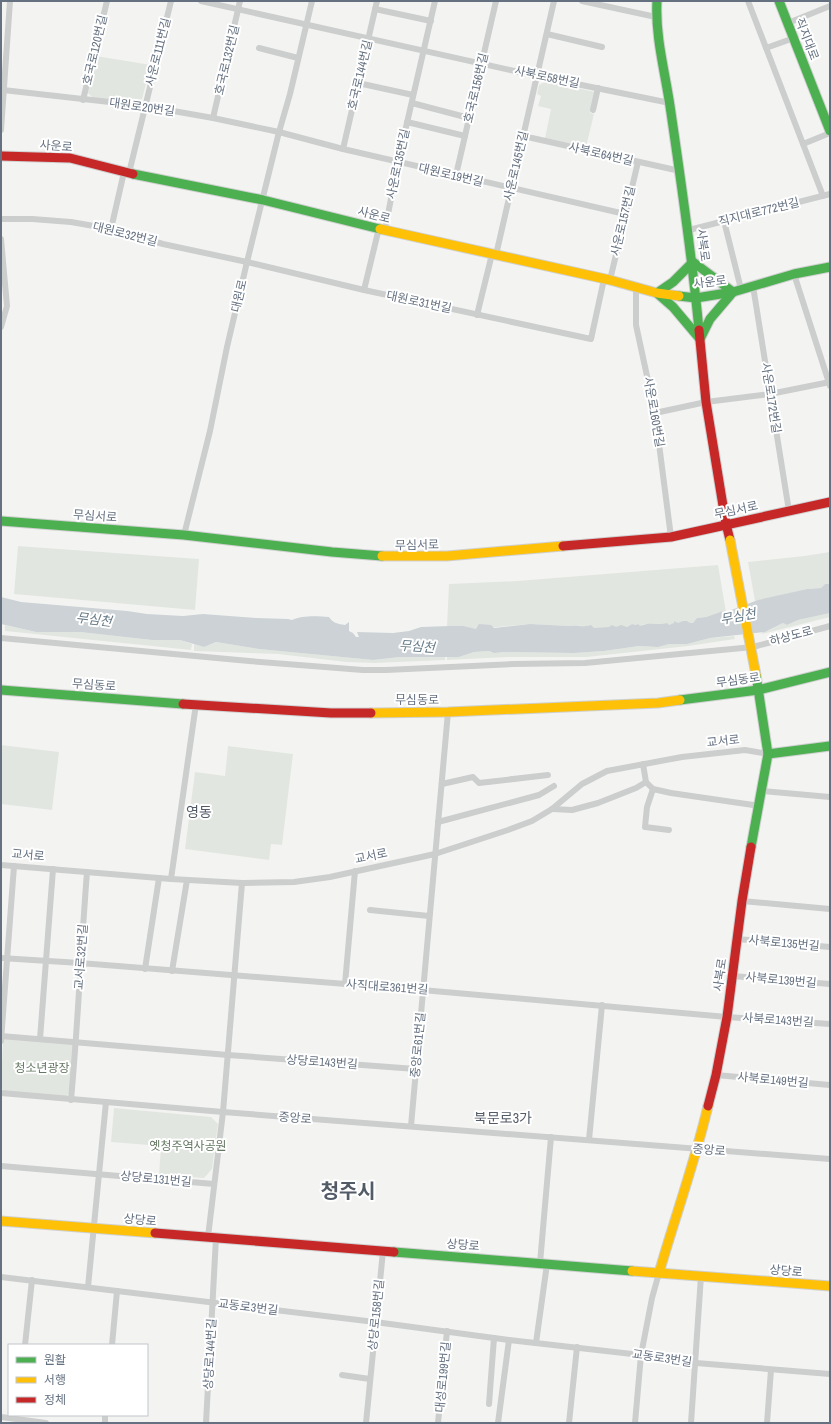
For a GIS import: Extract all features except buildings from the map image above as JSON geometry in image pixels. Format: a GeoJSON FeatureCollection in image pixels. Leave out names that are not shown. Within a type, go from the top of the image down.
{"type":"FeatureCollection","features":[{"type":"Feature","properties":{"kind":"street"},"geometry":{"type":"LineString","coordinates":[[1,130],[10,1]]}},
{"type":"Feature","properties":{"kind":"street","name":"호국로120번길"},"geometry":{"type":"LineString","coordinates":[[83,100],[106,1]]}},
{"type":"Feature","properties":{"kind":"street","name":"사운로111번길"},"geometry":{"type":"LineString","coordinates":[[111,229],[145,106],[171,1]]}},
{"type":"Feature","properties":{"kind":"street","name":"사북로58번길"},"geometry":{"type":"LineString","coordinates":[[201,1],[537,76],[670,103]]}},
{"type":"Feature","properties":{"kind":"street","name":"호국로132번길"},"geometry":{"type":"LineString","coordinates":[[213,118],[240,1]]}},
{"type":"Feature","properties":{"kind":"street","name":"대원로"},"geometry":{"type":"LineString","coordinates":[[184,535],[210,431],[227,347],[247,262],[312,1]]}},
{"type":"Feature","properties":{"kind":"street","name":"호국로144번길"},"geometry":{"type":"LineString","coordinates":[[343,149],[377,1]]}},
{"type":"Feature","properties":{"kind":"street","name":"사운로135번길"},"geometry":{"type":"LineString","coordinates":[[364,290],[382,229],[435,1]]}},
{"type":"Feature","properties":{"kind":"street","name":"호국로156번길"},"geometry":{"type":"LineString","coordinates":[[456,175],[496,1]]}},
{"type":"Feature","properties":{"kind":"street","name":"사운로145번길"},"geometry":{"type":"LineString","coordinates":[[477,315],[511,189],[554,1]]}},
{"type":"Feature","properties":{"kind":"street"},"geometry":{"type":"LineString","coordinates":[[582,1],[656,17]]}},
{"type":"Feature","properties":{"kind":"street","name":"사북로"},"geometry":{"type":"LineString","coordinates":[[657,1],[656,17],[693,262],[706,402],[726,524],[756,676],[768,754],[742,901],[727,1017],[716,1075],[698,1149],[679,1205],[659,1273]]}},
{"type":"Feature","properties":{"kind":"street"},"geometry":{"type":"LineString","coordinates":[[748,1],[823,196]]}},
{"type":"Feature","properties":{"kind":"street","name":"직지대로"},"geometry":{"type":"LineString","coordinates":[[779,1],[830,132]]}},
{"type":"Feature","properties":{"kind":"street"},"geometry":{"type":"LineString","coordinates":[[788,23],[829,6]]}},
{"type":"Feature","properties":{"kind":"street"},"geometry":{"type":"LineString","coordinates":[[375,9],[431,21]]}},
{"type":"Feature","properties":{"kind":"street"},"geometry":{"type":"LineString","coordinates":[[547,34],[602,47]]}},
{"type":"Feature","properties":{"kind":"street"},"geometry":{"type":"LineString","coordinates":[[766,48],[794,38]]}},
{"type":"Feature","properties":{"kind":"street"},"geometry":{"type":"LineString","coordinates":[[259,48],[298,58]]}},
{"type":"Feature","properties":{"kind":"street"},"geometry":{"type":"LineString","coordinates":[[358,83],[413,95]]}},
{"type":"Feature","properties":{"kind":"street"},"geometry":{"type":"LineString","coordinates":[[593,110],[598,88]]}},
{"type":"Feature","properties":{"kind":"street","name":"대원로20번길"},"geometry":{"type":"LineString","coordinates":[[3,90],[145,106],[279,132]]}},
{"type":"Feature","properties":{"kind":"street"},"geometry":{"type":"LineString","coordinates":[[412,103],[469,118]]}},
{"type":"Feature","properties":{"kind":"street","name":"사운로135번길"},"geometry":{"type":"LineString","coordinates":[[407,122],[465,136]]}},
{"type":"Feature","properties":{"kind":"street","name":"대원로19번길"},"geometry":{"type":"LineString","coordinates":[[279,132],[343,149],[511,189],[625,214]]}},
{"type":"Feature","properties":{"kind":"street"},"geometry":{"type":"LineString","coordinates":[[803,144],[830,132]]}},
{"type":"Feature","properties":{"kind":"street","name":"사북로64번길"},"geometry":{"type":"LineString","coordinates":[[523,136],[680,171]]}},
{"type":"Feature","properties":{"kind":"street","name":"사운로"},"geometry":{"type":"LineString","coordinates":[[1,156],[70,158],[126,173],[263,200],[656,292],[696,298],[737,290],[794,274],[826,268]]}},
{"type":"Feature","properties":{"kind":"street","name":"사운로157번길"},"geometry":{"type":"LineString","coordinates":[[591,339],[638,162]]}},
{"type":"Feature","properties":{"kind":"street","name":"직지대로772번길"},"geometry":{"type":"LineString","coordinates":[[689,230],[830,194]]}},
{"type":"Feature","properties":{"kind":"street","name":"대원로32번길"},"geometry":{"type":"LineString","coordinates":[[1,220],[32,219],[71,222],[111,229],[163,244],[247,262]]}},
{"type":"Feature","properties":{"kind":"street","name":"사운로"},"geometry":{"type":"LineString","coordinates":[[724,221],[737,290]]}},
{"type":"Feature","properties":{"kind":"street"},"geometry":{"type":"LineString","coordinates":[[1,239],[4,306],[1,327]]}},
{"type":"Feature","properties":{"kind":"street"},"geometry":{"type":"LineString","coordinates":[[826,268],[830,261]]}},
{"type":"Feature","properties":{"kind":"street","name":"대원로31번길"},"geometry":{"type":"LineString","coordinates":[[247,262],[364,290],[591,339]]}},
{"type":"Feature","properties":{"kind":"street"},"geometry":{"type":"LineString","coordinates":[[693,262],[737,290],[710,319],[700,339],[673,307],[656,292],[673,282],[693,262]]}},
{"type":"Feature","properties":{"kind":"street"},"geometry":{"type":"LineString","coordinates":[[655,413],[706,402],[770,394],[830,383],[794,274]]}},
{"type":"Feature","properties":{"kind":"street","name":"사운로172번길"},"geometry":{"type":"LineString","coordinates":[[753,286],[789,511]]}},
{"type":"Feature","properties":{"kind":"street","name":"사운로160번길"},"geometry":{"type":"LineString","coordinates":[[636,287],[636,326],[655,413],[671,537]]}},
{"type":"Feature","properties":{"kind":"street","name":"무심서로"},"geometry":{"type":"LineString","coordinates":[[1,521],[184,535],[332,552],[393,557],[447,556],[671,537],[830,502]]}},
{"type":"Feature","properties":{"kind":"street","name":"하상도로"},"geometry":{"type":"LineString","coordinates":[[1,638],[362,670],[513,664],[585,663],[753,647],[830,626]]}},
{"type":"Feature","properties":{"kind":"street","name":"무심동로"},"geometry":{"type":"LineString","coordinates":[[6,690],[331,713],[448,712],[658,703],[758,690],[830,672]]}},
{"type":"Feature","properties":{"kind":"street"},"geometry":{"type":"LineString","coordinates":[[1,686],[6,690]]}},
{"type":"Feature","properties":{"kind":"street"},"geometry":{"type":"LineString","coordinates":[[171,879],[196,704]]}},
{"type":"Feature","properties":{"kind":"street","name":"중앙로61번길"},"geometry":{"type":"LineString","coordinates":[[411,1126],[448,712]]}},
{"type":"Feature","properties":{"kind":"street","name":"교서로"},"geometry":{"type":"LineString","coordinates":[[1,865],[187,880],[242,883],[294,882],[355,872],[435,854],[532,821],[552,809],[582,784],[607,771],[682,757],[745,750],[768,754],[830,746]]}},
{"type":"Feature","properties":{"kind":"street"},"geometry":{"type":"LineString","coordinates":[[643,764],[646,782],[653,789],[760,806]]}},
{"type":"Feature","properties":{"kind":"street"},"geometry":{"type":"LineString","coordinates":[[442,784],[473,777],[479,783],[548,775]]}},
{"type":"Feature","properties":{"kind":"street"},"geometry":{"type":"LineString","coordinates":[[552,809],[572,810],[598,803],[636,788],[646,782]]}},
{"type":"Feature","properties":{"kind":"street"},"geometry":{"type":"LineString","coordinates":[[438,822],[539,795],[554,786]]}},
{"type":"Feature","properties":{"kind":"street"},"geometry":{"type":"LineString","coordinates":[[653,789],[647,807],[645,827],[669,830]]}},
{"type":"Feature","properties":{"kind":"street"},"geometry":{"type":"LineString","coordinates":[[762,791],[830,797]]}},
{"type":"Feature","properties":{"kind":"street"},"geometry":{"type":"LineString","coordinates":[[1,1041],[4,958],[14,866]]}},
{"type":"Feature","properties":{"kind":"street","name":"교서로"},"geometry":{"type":"LineString","coordinates":[[46,961],[53,869]]}},
{"type":"Feature","properties":{"kind":"street","name":"교서로32번길"},"geometry":{"type":"LineString","coordinates":[[71,1100],[87,872]]}},
{"type":"Feature","properties":{"kind":"street"},"geometry":{"type":"LineString","coordinates":[[345,984],[355,872]]}},
{"type":"Feature","properties":{"kind":"street"},"geometry":{"type":"LineString","coordinates":[[145,969],[159,878]]}},
{"type":"Feature","properties":{"kind":"street"},"geometry":{"type":"LineString","coordinates":[[172,971],[187,880]]}},
{"type":"Feature","properties":{"kind":"street"},"geometry":{"type":"LineString","coordinates":[[212,1237],[214,1184],[223,1112],[242,883]]}},
{"type":"Feature","properties":{"kind":"street"},"geometry":{"type":"LineString","coordinates":[[742,901],[830,910]]}},
{"type":"Feature","properties":{"kind":"street"},"geometry":{"type":"LineString","coordinates":[[370,910],[429,916]]}},
{"type":"Feature","properties":{"kind":"street","name":"사북로135번길"},"geometry":{"type":"LineString","coordinates":[[737,939],[830,947]]}},
{"type":"Feature","properties":{"kind":"street","name":"사직대로361번길"},"geometry":{"type":"LineString","coordinates":[[4,958],[422,990],[727,1017]]}},
{"type":"Feature","properties":{"kind":"street"},"geometry":{"type":"LineString","coordinates":[[40,1039],[46,961]]}},
{"type":"Feature","properties":{"kind":"street","name":"사북로139번길"},"geometry":{"type":"LineString","coordinates":[[732,976],[830,984]]}},
{"type":"Feature","properties":{"kind":"street"},"geometry":{"type":"LineString","coordinates":[[589,1140],[602,1005]]}},
{"type":"Feature","properties":{"kind":"street","name":"사북로143번길"},"geometry":{"type":"LineString","coordinates":[[727,1017],[830,1024]]}},
{"type":"Feature","properties":{"kind":"street"},"geometry":{"type":"LineString","coordinates":[[1,1036],[76,1042]]}},
{"type":"Feature","properties":{"kind":"street","name":"상당로143번길"},"geometry":{"type":"LineString","coordinates":[[76,1042],[228,1055],[416,1068]]}},
{"type":"Feature","properties":{"kind":"street","name":"사북로149번길"},"geometry":{"type":"LineString","coordinates":[[716,1075],[830,1085]]}},
{"type":"Feature","properties":{"kind":"street","name":"중앙로"},"geometry":{"type":"LineString","coordinates":[[1,1093],[71,1100],[830,1159]]}},
{"type":"Feature","properties":{"kind":"street"},"geometry":{"type":"LineString","coordinates":[[88,1287],[106,1102]]}},
{"type":"Feature","properties":{"kind":"street"},"geometry":{"type":"LineString","coordinates":[[536,1343],[543,1264],[551,1137]]}},
{"type":"Feature","properties":{"kind":"street","name":"상당로131번길"},"geometry":{"type":"LineString","coordinates":[[1,1166],[214,1184]]}},
{"type":"Feature","properties":{"kind":"street","name":"상당로"},"geometry":{"type":"LineString","coordinates":[[1,1221],[830,1286]]}},
{"type":"Feature","properties":{"kind":"street","name":"상당로144번길"},"geometry":{"type":"LineString","coordinates":[[206,1423],[212,1303],[212,1237]]}},
{"type":"Feature","properties":{"kind":"street","name":"상당로158번길"},"geometry":{"type":"LineString","coordinates":[[366,1423],[383,1251]]}},
{"type":"Feature","properties":{"kind":"street"},"geometry":{"type":"LineString","coordinates":[[635,1423],[641,1355],[652,1298],[659,1273]]}},
{"type":"Feature","properties":{"kind":"street"},"geometry":{"type":"LineString","coordinates":[[691,1423],[701,1276]]}},
{"type":"Feature","properties":{"kind":"street","name":"교동로3번길"},"geometry":{"type":"LineString","coordinates":[[1,1277],[375,1322],[696,1363],[830,1374]]}},
{"type":"Feature","properties":{"kind":"street"},"geometry":{"type":"LineString","coordinates":[[25,1344],[32,1280]]}},
{"type":"Feature","properties":{"kind":"street"},"geometry":{"type":"LineString","coordinates":[[112,1344],[117,1291]]}},
{"type":"Feature","properties":{"kind":"street","name":"대성로199번길"},"geometry":{"type":"LineString","coordinates":[[438,1423],[447,1331]]}},
{"type":"Feature","properties":{"kind":"street"},"geometry":{"type":"LineString","coordinates":[[489,1404],[494,1338]]}},
{"type":"Feature","properties":{"kind":"street"},"geometry":{"type":"LineString","coordinates":[[498,1423],[509,1340]]}},
{"type":"Feature","properties":{"kind":"street"},"geometry":{"type":"LineString","coordinates":[[569,1423],[577,1347]]}},
{"type":"Feature","properties":{"kind":"street"},"geometry":{"type":"LineString","coordinates":[[767,1423],[771,1370]]}},
{"type":"Feature","properties":{"kind":"street"},"geometry":{"type":"LineString","coordinates":[[342,1375],[370,1379]]}},
{"type":"Feature","properties":{"kind":"street"},"geometry":{"type":"LineString","coordinates":[[1,1417],[17,1417],[46,1423]]}},
{"type":"Feature","properties":{"kind":"green space"},"geometry":{"type":"Polygon","coordinates":[[[96,56],[151,65],[142,99],[137,103],[93,98],[88,93],[96,56]]]}},
{"type":"Feature","properties":{"kind":"green space"},"geometry":{"type":"Polygon","coordinates":[[[547,81],[595,92],[590,113],[594,114],[586,147],[545,138],[551,109],[538,106],[541,96],[537,94],[539,85],[547,81]]]}},
{"type":"Feature","properties":{"kind":"green space"},"geometry":{"type":"Polygon","coordinates":[[[18,546],[199,559],[195,610],[14,594],[18,546]]]}},
{"type":"Feature","properties":{"kind":"green space"},"geometry":{"type":"Polygon","coordinates":[[[830,552],[830,584],[825,584],[821,588],[807,589],[755,601],[748,562],[830,552]]]}},
{"type":"Feature","properties":{"kind":"green space"},"geometry":{"type":"Polygon","coordinates":[[[718,565],[726,612],[723,611],[706,617],[697,618],[693,623],[676,623],[669,625],[644,624],[640,626],[632,624],[627,627],[594,628],[575,625],[530,624],[476,629],[447,626],[449,584],[517,581],[718,565]]]}},
{"type":"Feature","properties":{"kind":"green space"},"geometry":{"type":"Polygon","coordinates":[[[830,613],[830,617],[762,634],[761,633],[783,623],[787,625],[798,620],[830,613]]]}},
{"type":"Feature","properties":{"kind":"green space"},"geometry":{"type":"Polygon","coordinates":[[[5,625],[36,632],[80,632],[152,640],[180,640],[192,644],[191,650],[5,631],[5,625]]]}},
{"type":"Feature","properties":{"kind":"green space"},"geometry":{"type":"Polygon","coordinates":[[[734,636],[735,639],[688,646],[587,657],[508,657],[447,660],[447,657],[459,657],[474,652],[574,653],[604,651],[639,646],[658,647],[669,644],[687,644],[710,638],[734,636]]]}},
{"type":"Feature","properties":{"kind":"green space"},"geometry":{"type":"Polygon","coordinates":[[[216,642],[259,649],[373,660],[400,657],[445,657],[445,660],[375,663],[346,662],[278,654],[194,651],[194,644],[204,647],[216,642]]]}},
{"type":"Feature","properties":{"kind":"green space"},"geometry":{"type":"Polygon","coordinates":[[[1,745],[59,752],[52,810],[1,804],[1,745]]]}},
{"type":"Feature","properties":{"kind":"green space"},"geometry":{"type":"Polygon","coordinates":[[[228,746],[293,754],[282,845],[271,844],[269,860],[185,849],[195,772],[225,776],[228,746]]]}},
{"type":"Feature","properties":{"kind":"green space","name":"청소년광장"},"geometry":{"type":"Polygon","coordinates":[[[3,1038],[74,1044],[70,1092],[65,1098],[7,1093],[1,1088],[3,1038]]]}},
{"type":"Feature","properties":{"kind":"green space","name":"옛청주역사공원"},"geometry":{"type":"Polygon","coordinates":[[[114,1108],[211,1117],[218,1124],[212,1169],[204,1178],[159,1175],[161,1146],[111,1142],[114,1108]]]}},
{"type":"Feature","properties":{"kind":"water","name":"무심천"},"geometry":{"type":"Polygon","coordinates":[[[825,584],[830,584],[830,613],[798,620],[787,625],[783,623],[765,632],[710,638],[687,644],[669,644],[658,647],[639,646],[604,651],[574,653],[494,653],[489,651],[474,652],[459,657],[400,657],[373,660],[259,649],[216,642],[204,647],[180,640],[152,640],[80,632],[36,632],[1,624],[1,597],[21,602],[147,614],[183,616],[203,614],[292,620],[296,618],[315,616],[329,617],[334,622],[340,624],[345,625],[349,622],[349,631],[356,637],[359,637],[357,632],[393,633],[409,631],[421,627],[450,626],[463,626],[476,629],[479,624],[491,625],[494,628],[530,624],[569,626],[591,625],[594,628],[609,627],[612,625],[616,627],[621,625],[627,627],[632,624],[638,624],[640,626],[647,624],[667,623],[669,625],[674,623],[674,621],[678,623],[687,621],[693,623],[697,618],[706,617],[723,611],[726,612],[758,600],[807,589],[821,588],[825,584]]]}},
{"type":"Feature","properties":{"kind":"traffic: fast"},"geometry":{"type":"LineString","coordinates":[[657,1],[657,27],[682,190],[699,330]]}},
{"type":"Feature","properties":{"kind":"traffic: fast"},"geometry":{"type":"LineString","coordinates":[[779,1],[830,131]]}},
{"type":"Feature","properties":{"kind":"traffic: fast"},"geometry":{"type":"LineString","coordinates":[[133,174],[263,200],[380,229]]}},
{"type":"Feature","properties":{"kind":"traffic: fast"},"geometry":{"type":"LineString","coordinates":[[693,262],[733,292],[710,319],[700,339],[673,307],[657,293],[673,282],[693,262]]}},
{"type":"Feature","properties":{"kind":"traffic: fast"},"geometry":{"type":"LineString","coordinates":[[679,296],[696,298],[733,292],[794,274],[830,267]]}},
{"type":"Feature","properties":{"kind":"traffic: fast"},"geometry":{"type":"LineString","coordinates":[[1,521],[184,535],[332,552],[382,556]]}},
{"type":"Feature","properties":{"kind":"traffic: fast"},"geometry":{"type":"LineString","coordinates":[[680,700],[758,690],[830,672]]}},
{"type":"Feature","properties":{"kind":"traffic: fast"},"geometry":{"type":"LineString","coordinates":[[751,847],[768,754],[756,675]]}},
{"type":"Feature","properties":{"kind":"traffic: fast"},"geometry":{"type":"LineString","coordinates":[[1,690],[183,704]]}},
{"type":"Feature","properties":{"kind":"traffic: fast"},"geometry":{"type":"LineString","coordinates":[[768,754],[830,746]]}},
{"type":"Feature","properties":{"kind":"traffic: fast"},"geometry":{"type":"LineString","coordinates":[[394,1252],[632,1271]]}},
{"type":"Feature","properties":{"kind":"traffic: slow"},"geometry":{"type":"LineString","coordinates":[[380,229],[610,280],[657,293],[679,296]]}},
{"type":"Feature","properties":{"kind":"traffic: slow"},"geometry":{"type":"LineString","coordinates":[[730,540],[756,675]]}},
{"type":"Feature","properties":{"kind":"traffic: slow"},"geometry":{"type":"LineString","coordinates":[[382,556],[447,556],[563,546]]}},
{"type":"Feature","properties":{"kind":"traffic: slow"},"geometry":{"type":"LineString","coordinates":[[371,713],[448,712],[658,703],[680,700]]}},
{"type":"Feature","properties":{"kind":"traffic: slow"},"geometry":{"type":"LineString","coordinates":[[659,1273],[691,1169],[708,1106]]}},
{"type":"Feature","properties":{"kind":"traffic: slow"},"geometry":{"type":"LineString","coordinates":[[1,1221],[155,1233]]}},
{"type":"Feature","properties":{"kind":"traffic: slow"},"geometry":{"type":"LineString","coordinates":[[632,1271],[830,1286]]}},
{"type":"Feature","properties":{"kind":"traffic: jam"},"geometry":{"type":"LineString","coordinates":[[1,156],[70,158],[133,174]]}},
{"type":"Feature","properties":{"kind":"traffic: jam"},"geometry":{"type":"LineString","coordinates":[[699,330],[706,402],[730,540]]}},
{"type":"Feature","properties":{"kind":"traffic: jam"},"geometry":{"type":"LineString","coordinates":[[563,546],[671,537],[830,502]]}},
{"type":"Feature","properties":{"kind":"traffic: jam"},"geometry":{"type":"LineString","coordinates":[[183,704],[331,713],[371,713]]}},
{"type":"Feature","properties":{"kind":"traffic: jam"},"geometry":{"type":"LineString","coordinates":[[708,1106],[716,1075],[727,1017],[742,901],[751,847]]}},
{"type":"Feature","properties":{"kind":"traffic: jam"},"geometry":{"type":"LineString","coordinates":[[155,1233],[394,1252]]}},
{"type":"Feature","properties":{"kind":"district","name":"영동"},"geometry":{"type":"Point","coordinates":[199,812]}},
{"type":"Feature","properties":{"kind":"district","name":"북문로3가"},"geometry":{"type":"Point","coordinates":[503,1118]}},
{"type":"Feature","properties":{"kind":"district","name":"청주시"},"geometry":{"type":"Point","coordinates":[348,1191]}}]}
